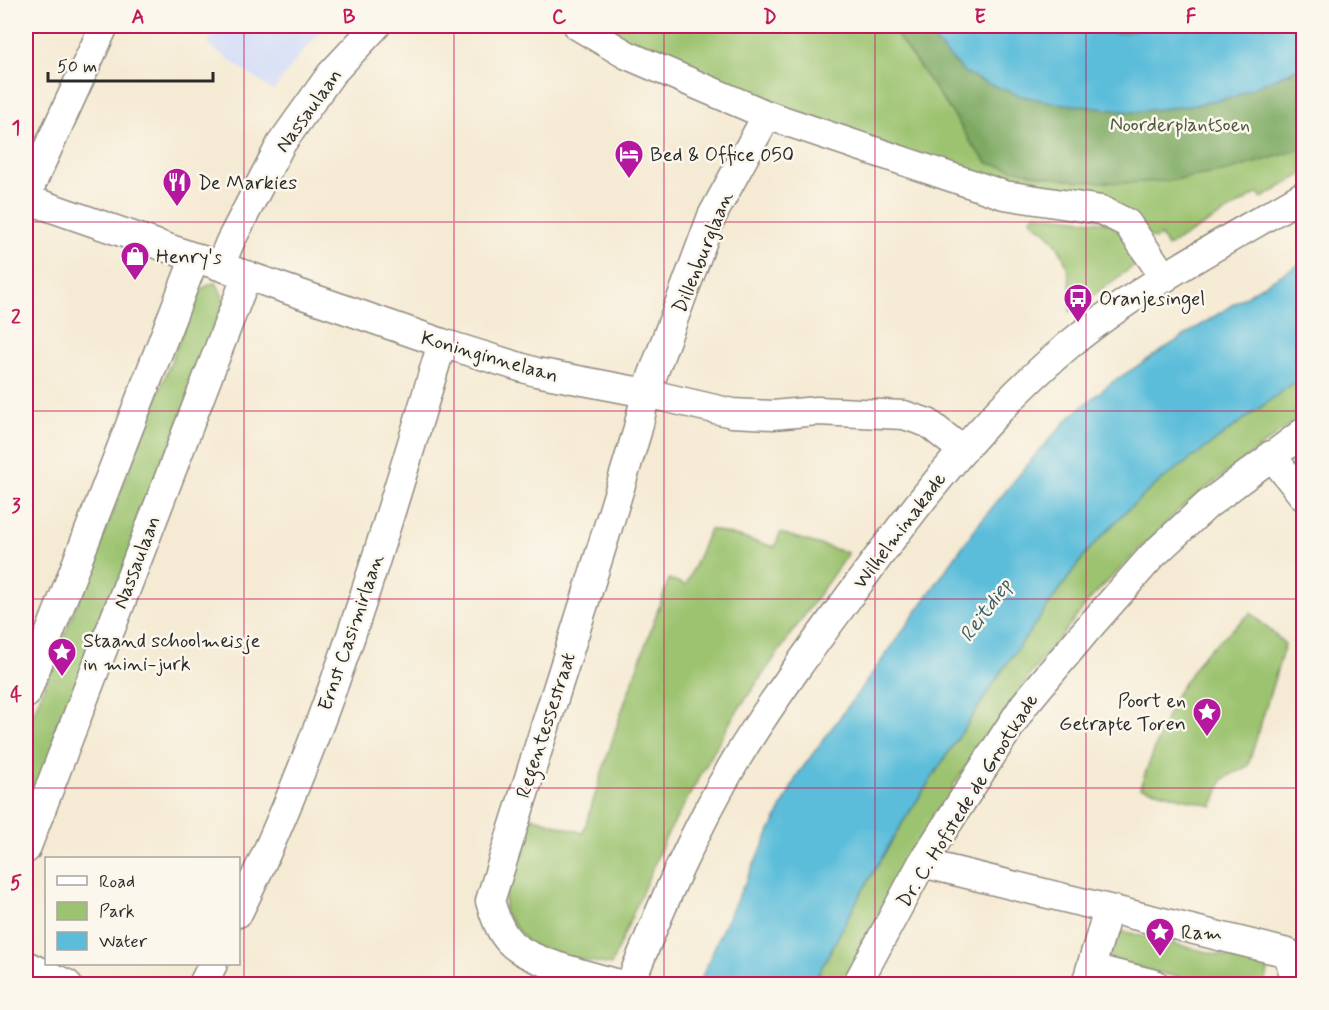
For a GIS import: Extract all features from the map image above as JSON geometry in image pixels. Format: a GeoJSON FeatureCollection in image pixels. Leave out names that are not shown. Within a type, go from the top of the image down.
{"type":"FeatureCollection","features":[{"type":"Feature","properties":{"kind":"street"},"geometry":{"type":"LineString","coordinates":[[26,198],[104,26]]}},
{"type":"Feature","properties":{"kind":"street","name":"Nassaulaan"},"geometry":{"type":"LineString","coordinates":[[26,694],[208,262],[230,242],[281,144],[331,74],[376,26]]}},
{"type":"Feature","properties":{"kind":"street"},"geometry":{"type":"LineString","coordinates":[[578,26],[627,55],[767,115],[1004,195],[1110,213],[1127,223],[1165,278]]}},
{"type":"Feature","properties":{"kind":"street","name":"Dillenburglaan"},"geometry":{"type":"LineString","coordinates":[[646,393],[712,216],[767,115]]}},
{"type":"Feature","properties":{"kind":"street","name":"Wilhelminakade"},"geometry":{"type":"LineString","coordinates":[[630,984],[675,876],[736,760],[783,687],[933,485],[962,450],[1014,395],[1072,342],[1165,278],[1304,195]]}},
{"type":"Feature","properties":{"kind":"street","name":"Koninginnelaan"},"geometry":{"type":"LineString","coordinates":[[26,198],[442,344],[536,372],[646,393],[732,413],[773,415],[817,411],[904,415],[928,423],[962,450]]}},
{"type":"Feature","properties":{"kind":"street","name":"Nassaulaan"},"geometry":{"type":"LineString","coordinates":[[26,849],[247,275]]}},
{"type":"Feature","properties":{"kind":"street","name":"Ernst Casimirlaan"},"geometry":{"type":"LineString","coordinates":[[240,909],[281,822],[335,681],[377,555],[442,344]]}},
{"type":"Feature","properties":{"kind":"street","name":"Regentessestraat"},"geometry":{"type":"LineString","coordinates":[[619,984],[530,956],[511,943],[496,921],[490,901],[633,443],[646,393]]}},
{"type":"Feature","properties":{"kind":"street","name":"Dr. C. Hofstede de Grootkade"},"geometry":{"type":"LineString","coordinates":[[857,984],[922,863],[1024,705],[1152,556],[1207,505],[1304,432]]}},
{"type":"Feature","properties":{"kind":"street"},"geometry":{"type":"LineString","coordinates":[[1271,455],[1304,497]]}},
{"type":"Feature","properties":{"kind":"street"},"geometry":{"type":"LineString","coordinates":[[922,863],[1288,953],[1291,973]]}},
{"type":"Feature","properties":{"kind":"street"},"geometry":{"type":"LineString","coordinates":[[1108,910],[1088,976],[1155,984]]}},
{"type":"Feature","properties":{"kind":"street"},"geometry":{"type":"LineString","coordinates":[[26,965],[67,984]]}},
{"type":"Feature","properties":{"kind":"street"},"geometry":{"type":"LineString","coordinates":[[203,984],[212,965]]}},
{"type":"Feature","properties":{"kind":"shaded area"},"geometry":{"type":"Polygon","coordinates":[[[219,26],[326,26],[304,50],[273,91],[207,44],[219,26]]]}},
{"type":"Feature","properties":{"kind":"green space","name":"Noorderplantsoen"},"geometry":{"type":"Polygon","coordinates":[[[597,26],[1303,26],[1303,174],[1262,198],[1258,193],[1167,247],[1161,236],[1155,239],[1020,188],[886,146],[672,63],[597,26]]]}},
{"type":"Feature","properties":{"kind":"green space"},"geometry":{"type":"Polygon","coordinates":[[[890,26],[920,26],[965,73],[1022,96],[1056,103],[1133,112],[1188,106],[1291,73],[1303,66],[1303,149],[1227,171],[1167,181],[1127,183],[1077,181],[1037,175],[988,163],[973,146],[890,26]]]}},
{"type":"Feature","properties":{"kind":"green space"},"geometry":{"type":"Polygon","coordinates":[[[1034,214],[1108,223],[1119,231],[1139,262],[1070,312],[1070,281],[1065,262],[1056,243],[1031,219],[1034,214]]]}},
{"type":"Feature","properties":{"kind":"green space"},"geometry":{"type":"Polygon","coordinates":[[[216,282],[225,301],[26,827],[26,732],[194,302],[202,290],[216,282]]]}},
{"type":"Feature","properties":{"kind":"green space"},"geometry":{"type":"Polygon","coordinates":[[[1303,376],[1303,415],[1183,506],[1092,597],[1030,675],[953,786],[954,799],[949,806],[940,808],[881,909],[842,984],[813,984],[861,893],[903,822],[1005,666],[1086,553],[1124,513],[1158,483],[1303,376]]]}},
{"type":"Feature","properties":{"kind":"green space"},"geometry":{"type":"Polygon","coordinates":[[[710,529],[775,547],[780,533],[848,553],[733,717],[665,839],[611,965],[546,954],[528,943],[504,913],[506,882],[528,816],[583,833],[621,713],[669,579],[686,585],[710,529]]]}},
{"type":"Feature","properties":{"kind":"green space"},"geometry":{"type":"Polygon","coordinates":[[[1251,613],[1285,644],[1248,766],[1223,779],[1213,806],[1140,787],[1174,698],[1204,654],[1251,613]]]}},
{"type":"Feature","properties":{"kind":"green space"},"geometry":{"type":"Polygon","coordinates":[[[1116,932],[1126,932],[1269,967],[1265,984],[1206,984],[1123,964],[1109,955],[1116,932]]]}},
{"type":"Feature","properties":{"kind":"water"},"geometry":{"type":"Polygon","coordinates":[[[920,26],[1068,26],[1082,31],[1125,33],[1151,26],[1303,26],[1303,66],[1233,97],[1188,106],[1133,112],[1056,103],[1022,96],[989,84],[965,73],[920,26]]]}},
{"type":"Feature","properties":{"kind":"water","name":"Reitdiep"},"geometry":{"type":"Polygon","coordinates":[[[1303,262],[1303,376],[1158,483],[1124,513],[1086,553],[1005,666],[903,822],[861,893],[813,984],[699,984],[720,934],[798,774],[977,526],[1038,452],[1072,415],[1111,383],[1303,262]]]}},
{"type":"Feature","properties":{"kind":"place","name":"Bed & Office 050"},"geometry":{"type":"Point","coordinates":[629,180]}},
{"type":"Feature","properties":{"kind":"place","name":"De Markies"},"geometry":{"type":"Point","coordinates":[177,208]}},
{"type":"Feature","properties":{"kind":"place","name":"Henry's"},"geometry":{"type":"Point","coordinates":[135,282]}},
{"type":"Feature","properties":{"kind":"place","name":"Oranjesingel"},"geometry":{"type":"Point","coordinates":[1078,324]}},
{"type":"Feature","properties":{"kind":"place","name":"Staand schoolmeisje in mini-jurk"},"geometry":{"type":"Point","coordinates":[62,678]}},
{"type":"Feature","properties":{"kind":"place","name":"Poort en Getrapte Toren"},"geometry":{"type":"Point","coordinates":[1207,738]}},
{"type":"Feature","properties":{"kind":"place","name":"Ram"},"geometry":{"type":"Point","coordinates":[1160,958]}}]}
